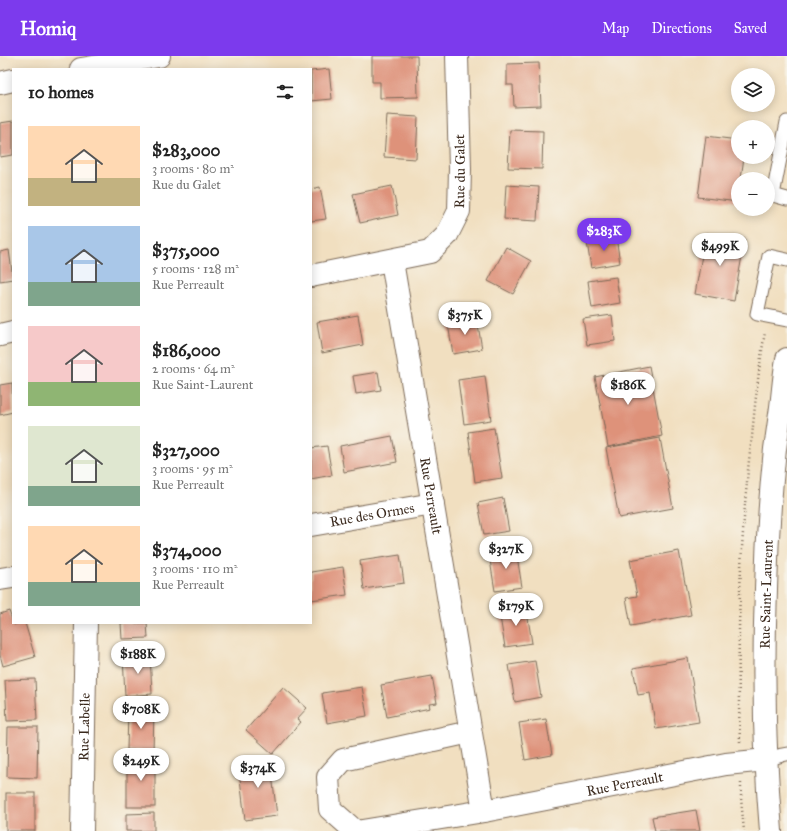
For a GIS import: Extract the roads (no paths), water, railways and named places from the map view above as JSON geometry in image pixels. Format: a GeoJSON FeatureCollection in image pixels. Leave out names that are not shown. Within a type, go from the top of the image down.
{"type":"FeatureCollection","features":[{"type":"Feature","properties":{"kind":"street"},"geometry":{"type":"LineString","coordinates":[[87,68],[159,56]]}},
{"type":"Feature","properties":{"kind":"street","name":"Rue du Galet"},"geometry":{"type":"LineString","coordinates":[[312,276],[392,261],[430,252],[447,236],[459,211],[460,169],[458,56]]}},
{"type":"Feature","properties":{"kind":"street"},"geometry":{"type":"LineString","coordinates":[[0,83],[12,80]]}},
{"type":"Feature","properties":{"kind":"street","name":"Rue Perreault"},"geometry":{"type":"LineString","coordinates":[[392,261],[484,811]]}},
{"type":"Feature","properties":{"kind":"street"},"geometry":{"type":"LineString","coordinates":[[0,335],[12,332]]}},
{"type":"Feature","properties":{"kind":"street","name":"Rue Saint-Laurent"},"geometry":{"type":"LineString","coordinates":[[771,831],[766,760],[764,652],[767,555],[773,472],[784,406],[783,384],[787,359]]}},
{"type":"Feature","properties":{"kind":"street","name":"Rue des Ormes"},"geometry":{"type":"LineString","coordinates":[[312,525],[433,504]]}},
{"type":"Feature","properties":{"kind":"street"},"geometry":{"type":"LineString","coordinates":[[0,579],[12,577]]}},
{"type":"Feature","properties":{"kind":"street","name":"Rue Labelle"},"geometry":{"type":"LineString","coordinates":[[82,831],[86,624]]}},
{"type":"Feature","properties":{"kind":"street"},"geometry":{"type":"LineString","coordinates":[[355,831],[330,809],[328,777],[343,760],[470,732]]}},
{"type":"Feature","properties":{"kind":"street","name":"Rue Perreault"},"geometry":{"type":"LineString","coordinates":[[362,831],[484,811],[726,764],[766,760]]}},
{"type":"Feature","properties":{"kind":"lane"},"geometry":{"type":"LineString","coordinates":[[787,122],[773,195],[787,199]]}},
{"type":"Feature","properties":{"kind":"lane"},"geometry":{"type":"LineString","coordinates":[[787,260],[769,256],[756,314],[787,320]]}},
{"type":"Feature","properties":{"kind":"lane"},"geometry":{"type":"LineString","coordinates":[[766,760],[787,754]]}}]}
